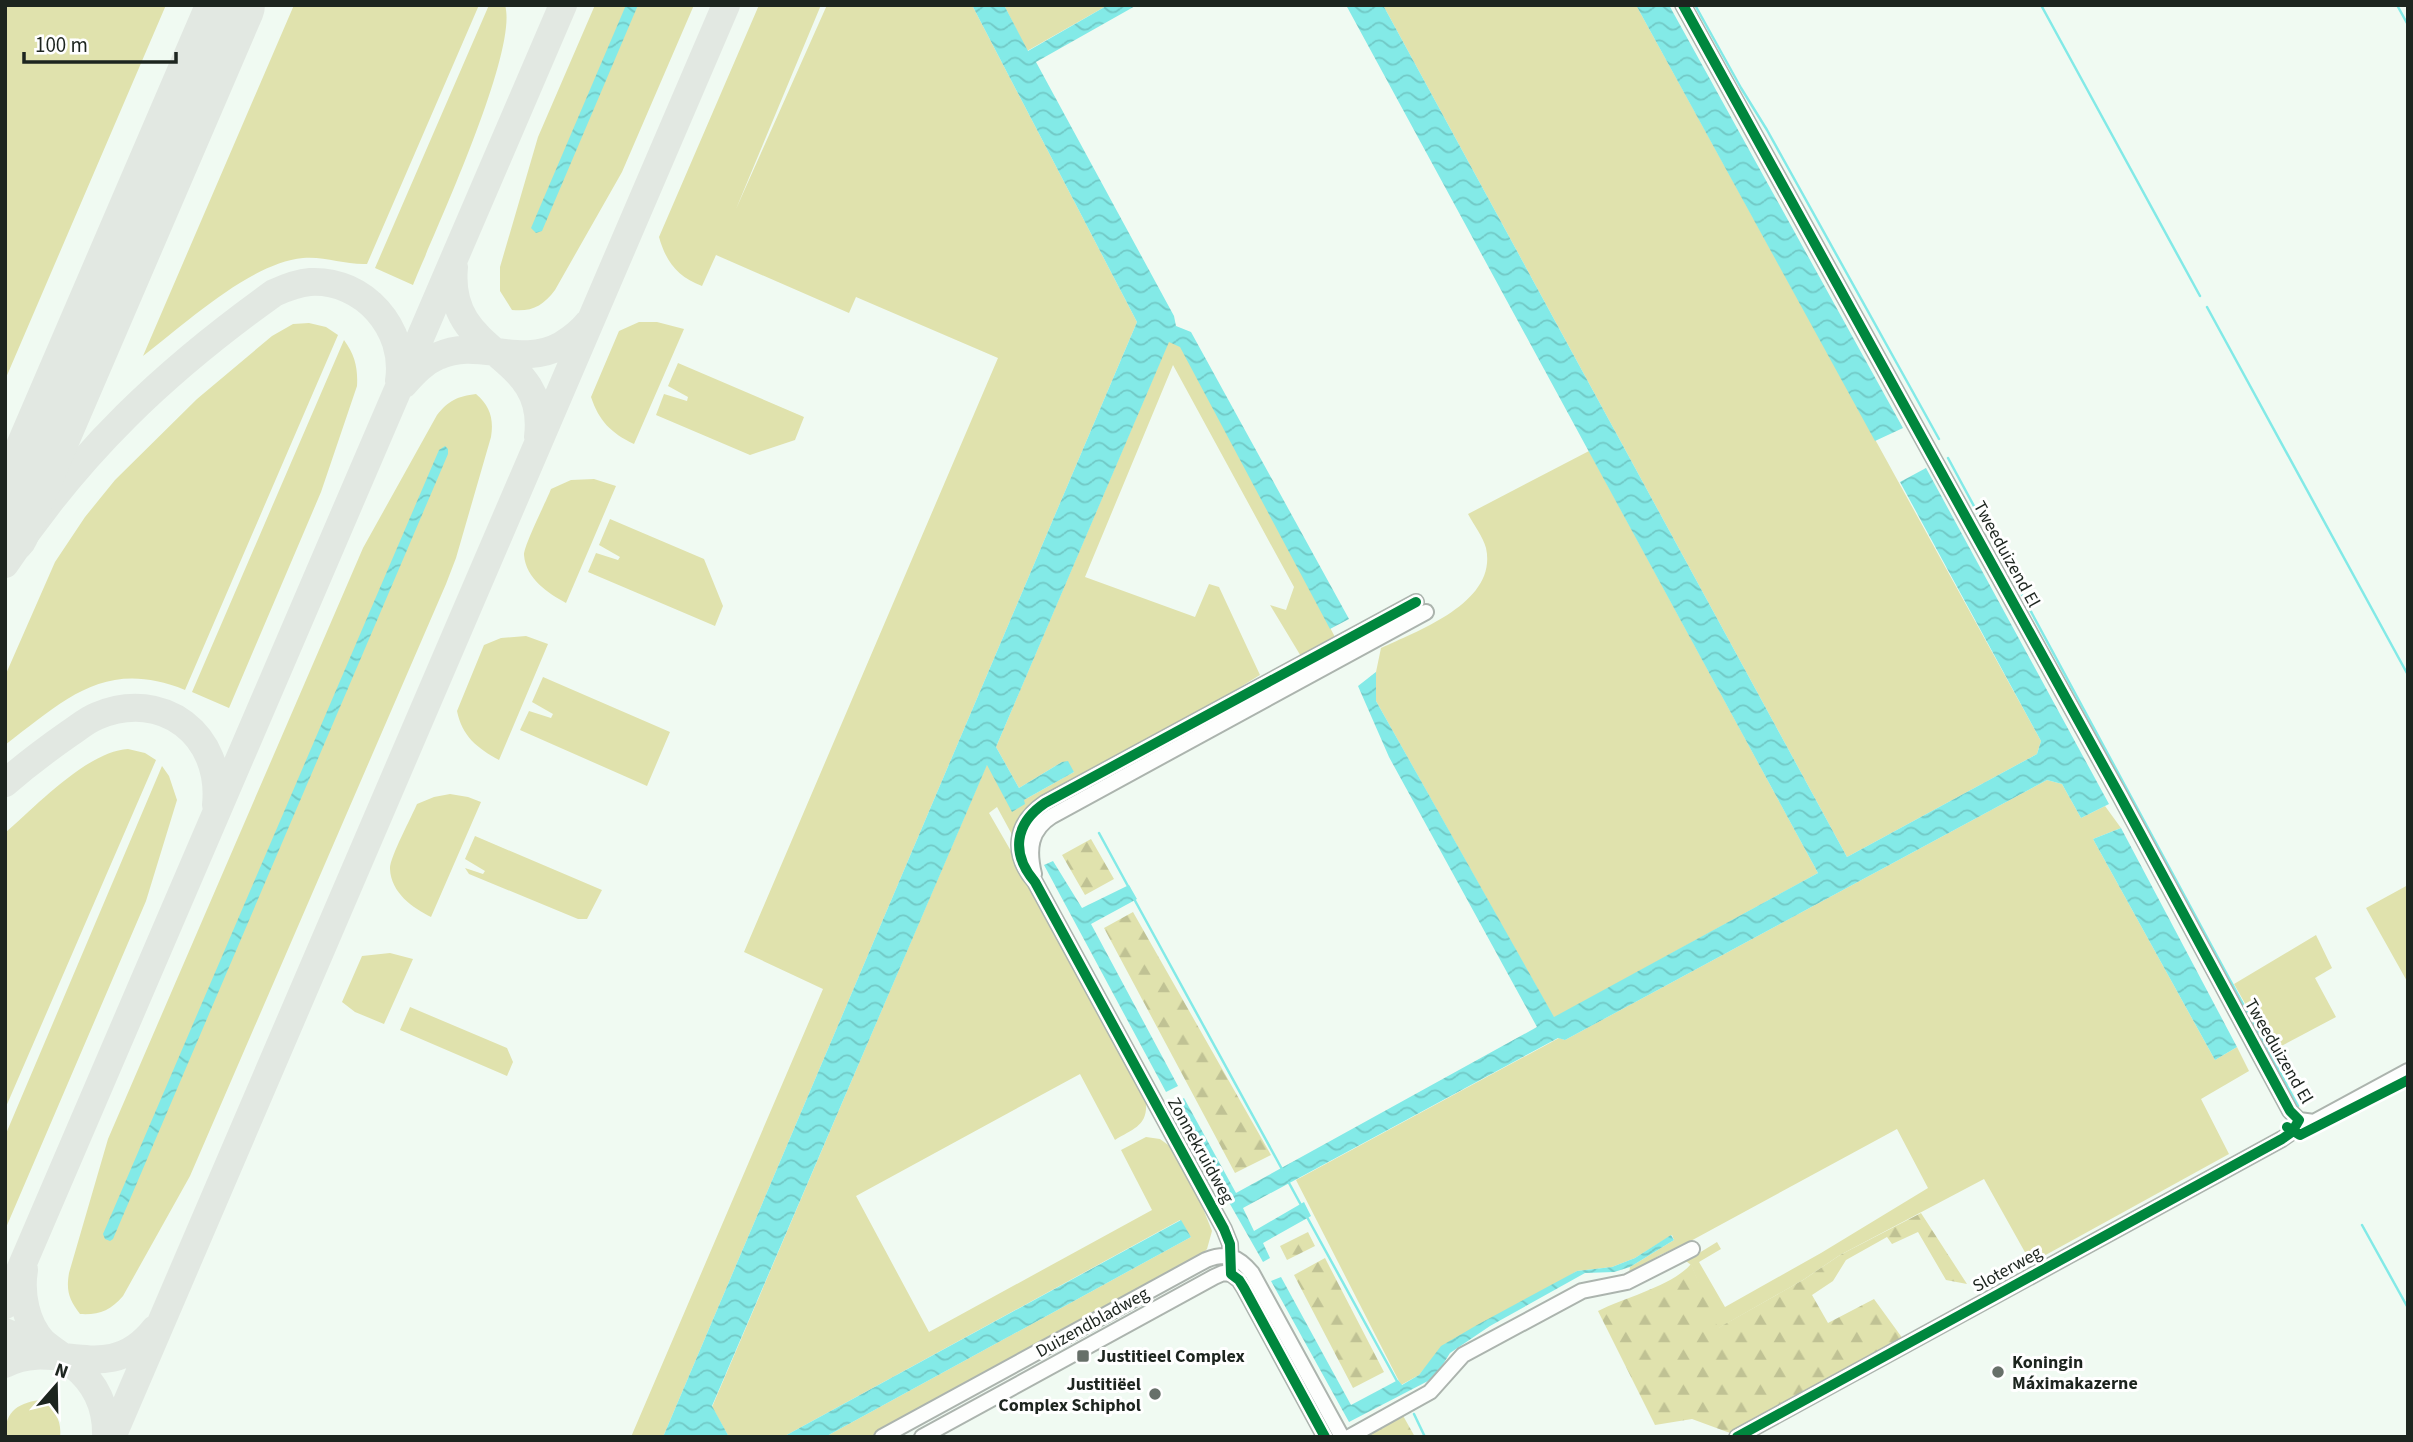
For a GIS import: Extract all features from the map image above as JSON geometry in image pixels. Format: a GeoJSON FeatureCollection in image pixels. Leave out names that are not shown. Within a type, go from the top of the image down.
{"type":"FeatureCollection","features":[{"type":"Feature","properties":{"kind":"street","name":"Tweeduizend El"},"geometry":{"type":"LineString","coordinates":[[1683,5],[2113,783],[2290,1111],[2300,1120]]}},
{"type":"Feature","properties":{"kind":"street","name":"Zonnekruidweg"},"geometry":{"type":"LineString","coordinates":[[1231,1275],[1230,1244],[1224,1229],[1035,882],[1026,872],[1019,851],[1021,832],[1028,817],[1036,809],[1421,607]]}},
{"type":"Feature","properties":{"kind":"street","name":"Sloterweg"},"geometry":{"type":"LineString","coordinates":[[1737,1437],[2282,1139],[2292,1132],[2300,1120],[2314,1122],[2408,1071]]}},
{"type":"Feature","properties":{"kind":"street"},"geometry":{"type":"LineString","coordinates":[[1349,1437],[1430,1392],[1463,1355],[1582,1290],[1628,1282],[1692,1249]]}},
{"type":"Feature","properties":{"kind":"street","name":"Duizendbladweg"},"geometry":{"type":"LineString","coordinates":[[882,1437],[1206,1260],[1217,1255],[1231,1255]]}},
{"type":"Feature","properties":{"kind":"street","name":"Zonnekruidweg"},"geometry":{"type":"LineString","coordinates":[[1231,1255],[1242,1261],[1252,1273],[1342,1437]]}},
{"type":"Feature","properties":{"kind":"street","name":"Duizendbladweg"},"geometry":{"type":"LineString","coordinates":[[922,1437],[1214,1277],[1223,1273],[1231,1275]]}},
{"type":"Feature","properties":{"kind":"street"},"geometry":{"type":"LineString","coordinates":[[1231,1275],[1239,1280],[1244,1288],[1325,1437]]}},
{"type":"Feature","properties":{"kind":"green space"},"geometry":{"type":"Polygon","coordinates":[[[5,5],[166,5],[5,380],[5,5]]]}},
{"type":"Feature","properties":{"kind":"green space"},"geometry":{"type":"Polygon","coordinates":[[[294,5],[479,5],[367,264],[319,258],[283,262],[240,283],[219,297],[143,356],[294,5]]]}},
{"type":"Feature","properties":{"kind":"green space"},"geometry":{"type":"Polygon","coordinates":[[[489,5],[505,5],[506,28],[499,61],[472,143],[413,285],[375,268],[489,5]]]}},
{"type":"Feature","properties":{"kind":"green space"},"geometry":{"type":"Polygon","coordinates":[[[595,5],[694,5],[622,172],[555,290],[536,307],[512,310],[500,291],[500,267],[538,137],[595,5]]]}},
{"type":"Feature","properties":{"kind":"green space"},"geometry":{"type":"Polygon","coordinates":[[[759,5],[821,5],[736,209],[827,5],[972,5],[1137,322],[663,1437],[631,1437],[823,989],[744,952],[998,358],[856,297],[849,313],[716,255],[702,286],[686,278],[669,261],[659,237],[759,5]]]}},
{"type":"Feature","properties":{"kind":"green space"},"geometry":{"type":"Polygon","coordinates":[[[1004,5],[1108,5],[1027,51],[1004,5]]]}},
{"type":"Feature","properties":{"kind":"green space"},"geometry":{"type":"Polygon","coordinates":[[[1383,5],[1636,5],[2041,741],[2037,754],[1847,857],[1383,5]]]}},
{"type":"Feature","properties":{"kind":"green space"},"geometry":{"type":"Polygon","coordinates":[[[639,322],[657,322],[684,329],[634,444],[607,425],[591,397],[619,331],[639,322]]]}},
{"type":"Feature","properties":{"kind":"green space"},"geometry":{"type":"Polygon","coordinates":[[[309,323],[326,327],[338,335],[185,690],[157,681],[109,681],[68,699],[5,745],[5,676],[55,562],[85,517],[115,480],[197,399],[272,336],[293,324],[309,323]]]}},
{"type":"Feature","properties":{"kind":"green space"},"geometry":{"type":"Polygon","coordinates":[[[1174,329],[1336,639],[1302,658],[1270,605],[1286,610],[1294,587],[1173,365],[1085,577],[1195,617],[1209,584],[1219,587],[1260,675],[1165,733],[1036,803],[1016,842],[997,807],[989,813],[1146,1102],[1145,1117],[1138,1126],[1115,1140],[1080,1074],[856,1196],[929,1332],[1152,1210],[1121,1150],[1146,1137],[1160,1139],[1171,1147],[1212,1231],[1207,1249],[1198,1259],[873,1437],[825,1437],[1191,1237],[1180,1220],[783,1437],[729,1437],[712,1407],[987,764],[1024,800],[1074,772],[1062,762],[1019,788],[996,747],[1174,329]]]}},
{"type":"Feature","properties":{"kind":"green space"},"geometry":{"type":"Polygon","coordinates":[[[344,340],[355,362],[357,386],[321,492],[229,708],[192,692],[344,340]]]}},
{"type":"Feature","properties":{"kind":"green space"},"geometry":{"type":"Polygon","coordinates":[[[678,363],[804,417],[795,440],[750,455],[656,415],[664,394],[687,401],[688,397],[668,386],[678,363]]]}},
{"type":"Feature","properties":{"kind":"green space"},"geometry":{"type":"Polygon","coordinates":[[[476,394],[490,413],[491,437],[446,584],[190,1176],[123,1296],[104,1311],[80,1314],[69,1295],[69,1273],[108,1139],[363,548],[437,415],[454,400],[476,394]]]}},
{"type":"Feature","properties":{"kind":"green space"},"geometry":{"type":"Polygon","coordinates":[[[1589,451],[1818,873],[1554,1018],[1376,701],[1376,672],[1381,648],[1452,612],[1468,599],[1480,584],[1486,567],[1486,548],[1468,514],[1589,451]]]}},
{"type":"Feature","properties":{"kind":"green space"},"geometry":{"type":"Polygon","coordinates":[[[594,479],[616,486],[566,603],[545,590],[533,578],[526,564],[525,550],[551,489],[571,480],[594,479]]]}},
{"type":"Feature","properties":{"kind":"green space"},"geometry":{"type":"Polygon","coordinates":[[[610,519],[704,559],[723,606],[715,626],[588,572],[596,553],[618,560],[620,557],[599,545],[610,519]]]}},
{"type":"Feature","properties":{"kind":"green space"},"geometry":{"type":"Polygon","coordinates":[[[526,636],[548,644],[499,760],[472,740],[463,728],[457,711],[484,645],[501,638],[526,636]]]}},
{"type":"Feature","properties":{"kind":"green space"},"geometry":{"type":"Polygon","coordinates":[[[543,677],[670,732],[647,786],[520,730],[529,711],[551,718],[553,714],[532,702],[543,677]]]}},
{"type":"Feature","properties":{"kind":"green space"},"geometry":{"type":"Polygon","coordinates":[[[128,749],[145,753],[156,760],[5,1109],[5,833],[80,769],[96,759],[128,749]]]}},
{"type":"Feature","properties":{"kind":"green space"},"geometry":{"type":"Polygon","coordinates":[[[162,766],[169,776],[177,800],[146,901],[5,1230],[5,1136],[162,766]]]}},
{"type":"Feature","properties":{"kind":"green space"},"geometry":{"type":"Polygon","coordinates":[[[2047,780],[2062,784],[2081,818],[2105,806],[2121,828],[2093,839],[2215,1060],[2237,1047],[2249,1071],[2201,1099],[2229,1154],[2031,1263],[1984,1179],[1840,1255],[1803,1280],[1717,1329],[1691,1265],[1686,1261],[1717,1242],[1721,1249],[1699,1262],[1725,1307],[1928,1188],[1897,1129],[1629,1274],[1630,1267],[1674,1240],[1672,1235],[1635,1258],[1612,1267],[1577,1271],[1429,1363],[1419,1375],[1401,1385],[1296,1180],[1559,1038],[1565,1040],[2047,780]]]}},
{"type":"Feature","properties":{"kind":"green space"},"geometry":{"type":"Polygon","coordinates":[[[450,794],[481,802],[431,917],[404,899],[394,885],[390,869],[417,804],[450,794]]]}},
{"type":"Feature","properties":{"kind":"green space"},"geometry":{"type":"Polygon","coordinates":[[[475,836],[602,890],[587,919],[578,919],[469,874],[465,868],[483,874],[485,871],[465,859],[475,836]]]}},
{"type":"Feature","properties":{"kind":"green space"},"geometry":{"type":"Polygon","coordinates":[[[1091,839],[1114,879],[1085,895],[1062,855],[1091,839]]]}},
{"type":"Feature","properties":{"kind":"green space"},"geometry":{"type":"Polygon","coordinates":[[[2408,885],[2408,983],[2366,908],[2408,885]]]}},
{"type":"Feature","properties":{"kind":"green space"},"geometry":{"type":"Polygon","coordinates":[[[1133,912],[1271,1155],[1235,1173],[1104,928],[1133,912]]]}},
{"type":"Feature","properties":{"kind":"green space"},"geometry":{"type":"Polygon","coordinates":[[[2316,935],[2332,968],[2315,978],[2336,1017],[2272,1051],[2234,984],[2316,935]]]}},
{"type":"Feature","properties":{"kind":"green space"},"geometry":{"type":"Polygon","coordinates":[[[390,953],[413,959],[384,1024],[355,1012],[342,1002],[362,956],[390,953]]]}},
{"type":"Feature","properties":{"kind":"green space"},"geometry":{"type":"Polygon","coordinates":[[[410,1007],[507,1048],[513,1062],[507,1076],[400,1030],[410,1007]]]}},
{"type":"Feature","properties":{"kind":"green space"},"geometry":{"type":"Polygon","coordinates":[[[1921,1213],[1967,1284],[1946,1280],[1918,1232],[1892,1244],[1887,1237],[1846,1260],[1833,1281],[1812,1295],[1828,1323],[1874,1299],[1903,1339],[1730,1433],[1692,1419],[1655,1425],[1598,1311],[1661,1285],[1691,1264],[1718,1328],[1803,1280],[1840,1255],[1921,1213]]]}},
{"type":"Feature","properties":{"kind":"green space"},"geometry":{"type":"Polygon","coordinates":[[[1308,1232],[1315,1246],[1287,1260],[1280,1246],[1308,1232]]]}},
{"type":"Feature","properties":{"kind":"green space"},"geometry":{"type":"Polygon","coordinates":[[[1325,1258],[1384,1372],[1353,1388],[1294,1275],[1325,1258]]]}},
{"type":"Feature","properties":{"kind":"green space"},"geometry":{"type":"Polygon","coordinates":[[[44,1399],[57,1416],[60,1437],[5,1437],[8,1420],[15,1409],[44,1399]]]}},
{"type":"Feature","properties":{"kind":"green space"},"geometry":{"type":"Polygon","coordinates":[[[1397,1405],[1415,1437],[1362,1437],[1397,1405]]]}},
{"type":"Feature","properties":{"kind":"water"},"geometry":{"type":"Polygon","coordinates":[[[626,5],[638,5],[542,231],[536,233],[531,228],[626,5]]]}},
{"type":"Feature","properties":{"kind":"water"},"geometry":{"type":"Polygon","coordinates":[[[972,5],[1004,5],[1028,51],[1108,5],[1137,5],[1036,62],[1174,316],[1176,326],[1191,332],[1349,619],[1330,629],[1180,347],[1169,342],[996,747],[1019,788],[1062,762],[1068,761],[1074,772],[1024,800],[1025,804],[1012,812],[987,765],[712,1406],[729,1437],[663,1437],[1137,322],[972,5]]]}},
{"type":"Feature","properties":{"kind":"water"},"geometry":{"type":"Polygon","coordinates":[[[1346,5],[1383,5],[1847,857],[2037,754],[2041,741],[1900,482],[1926,468],[2109,804],[2081,818],[2062,784],[2047,780],[1565,1040],[1558,1038],[1243,1208],[1254,1231],[1304,1202],[1311,1216],[1263,1243],[1270,1258],[1263,1262],[1173,1104],[1184,1098],[1236,1193],[1537,1027],[1389,757],[1358,686],[1376,672],[1376,701],[1554,1017],[1818,873],[1346,5]]]}},
{"type":"Feature","properties":{"kind":"water"},"geometry":{"type":"Polygon","coordinates":[[[1636,5],[1669,5],[1903,428],[1875,441],[1636,5]]]}},
{"type":"Feature","properties":{"kind":"water"},"geometry":{"type":"Polygon","coordinates":[[[445,446],[448,454],[113,1239],[105,1239],[103,1234],[439,450],[445,446]]]}},
{"type":"Feature","properties":{"kind":"water"},"geometry":{"type":"Polygon","coordinates":[[[2121,828],[2237,1047],[2215,1060],[2093,839],[2121,828]]]}},
{"type":"Feature","properties":{"kind":"water"},"geometry":{"type":"Polygon","coordinates":[[[1053,861],[1082,908],[1129,885],[1137,899],[1091,924],[1178,1086],[1166,1092],[1044,865],[1053,861]]]}},
{"type":"Feature","properties":{"kind":"water"},"geometry":{"type":"Polygon","coordinates":[[[1181,1220],[1191,1237],[825,1437],[783,1437],[1181,1220]]]}},
{"type":"Feature","properties":{"kind":"water"},"geometry":{"type":"Polygon","coordinates":[[[1671,1235],[1674,1240],[1630,1267],[1614,1272],[1585,1273],[1490,1326],[1450,1353],[1428,1381],[1349,1422],[1271,1281],[1281,1277],[1351,1405],[1398,1380],[1402,1385],[1419,1375],[1441,1346],[1577,1271],[1612,1267],[1635,1258],[1671,1235]]]}},
{"type":"Feature","properties":{"kind":"waterway"},"geometry":{"type":"LineString","coordinates":[[1695,5],[1939,439]]}},
{"type":"Feature","properties":{"kind":"waterway"},"geometry":{"type":"LineString","coordinates":[[2041,5],[2200,296]]}},
{"type":"Feature","properties":{"kind":"waterway"},"geometry":{"type":"LineString","coordinates":[[2397,5],[2408,25]]}},
{"type":"Feature","properties":{"kind":"waterway"},"geometry":{"type":"LineString","coordinates":[[2207,307],[2408,675]]}},
{"type":"Feature","properties":{"kind":"waterway"},"geometry":{"type":"LineString","coordinates":[[1948,458],[2298,1106]]}},
{"type":"Feature","properties":{"kind":"waterway"},"geometry":{"type":"LineString","coordinates":[[1099,833],[1129,888]]}},
{"type":"Feature","properties":{"kind":"waterway"},"geometry":{"type":"LineString","coordinates":[[1133,897],[1283,1171]]}},
{"type":"Feature","properties":{"kind":"waterway"},"geometry":{"type":"LineString","coordinates":[[1289,1183],[1301,1205]]}},
{"type":"Feature","properties":{"kind":"waterway"},"geometry":{"type":"LineString","coordinates":[[1307,1217],[1398,1383]]}},
{"type":"Feature","properties":{"kind":"waterway"},"geometry":{"type":"LineString","coordinates":[[2362,1225],[2408,1308]]}},
{"type":"Feature","properties":{"kind":"waterway"},"geometry":{"type":"LineString","coordinates":[[1414,1414],[1425,1437]]}},
{"type":"Feature","properties":{"kind":"taxiway"},"geometry":{"type":"LineString","coordinates":[[5,1305],[563,5]]}},
{"type":"Feature","properties":{"kind":"taxiway"},"geometry":{"type":"LineString","coordinates":[[112,1437],[726,5]]}},
{"type":"Feature","properties":{"kind":"taxiway"},"geometry":{"type":"LineString","coordinates":[[454,267],[455,297],[465,320],[528,386],[537,408],[538,437]]}},
{"type":"Feature","properties":{"kind":"taxiway"},"geometry":{"type":"LineString","coordinates":[[5,564],[63,485],[126,416],[196,352],[274,293],[310,282],[330,283],[364,298],[389,326],[400,362],[399,381]]}},
{"type":"Feature","properties":{"kind":"taxiway"},"geometry":{"type":"LineString","coordinates":[[404,384],[428,361],[453,351],[483,350],[514,354],[546,352],[565,343],[587,324]]}},
{"type":"Feature","properties":{"kind":"taxiway"},"geometry":{"type":"LineString","coordinates":[[5,783],[45,751],[97,716],[121,709],[144,708],[166,713],[184,724],[199,739],[210,758],[216,780],[216,805]]}},
{"type":"Feature","properties":{"kind":"taxiway"},"geometry":{"type":"LineString","coordinates":[[24,1270],[24,1299],[32,1327],[43,1342],[81,1372],[94,1388],[102,1406],[106,1437]]}},
{"type":"Feature","properties":{"kind":"taxiway"},"geometry":{"type":"LineString","coordinates":[[5,1364],[24,1357],[100,1359],[119,1356],[137,1347],[155,1329]]}},
{"type":"Feature","properties":{"kind":"taxiway"},"geometry":{"type":"LineString","coordinates":[[5,1332],[51,1352]]}},
{"type":"Feature","properties":{"kind":"runway"},"geometry":{"type":"LineString","coordinates":[[5,531],[231,5]]}},
{"type":"Feature","properties":{"kind":"cycle path"},"geometry":{"type":"LineString","coordinates":[[1683,5],[2120,796],[2290,1111],[2299,1120],[2292,1132],[2282,1139],[1737,1437]]}},
{"type":"Feature","properties":{"kind":"cycle path"},"geometry":{"type":"LineString","coordinates":[[1325,1437],[1244,1288],[1231,1274],[1230,1244],[1224,1229],[1027,871],[1019,850],[1019,840],[1027,820],[1045,803],[1416,602]]}},
{"type":"Feature","properties":{"kind":"cycle path"},"geometry":{"type":"LineString","coordinates":[[2287,1127],[2300,1135],[2408,1080]]}},
{"type":"Feature","properties":{"kind":"place","name":"Justitieel Complex"},"geometry":{"type":"Point","coordinates":[1083,1356]}},
{"type":"Feature","properties":{"kind":"place","name":"Koningin Máximakazerne"},"geometry":{"type":"Point","coordinates":[1998,1372]}},
{"type":"Feature","properties":{"kind":"place","name":"Justitiëel Complex Schiphol"},"geometry":{"type":"Point","coordinates":[1155,1394]}}]}
